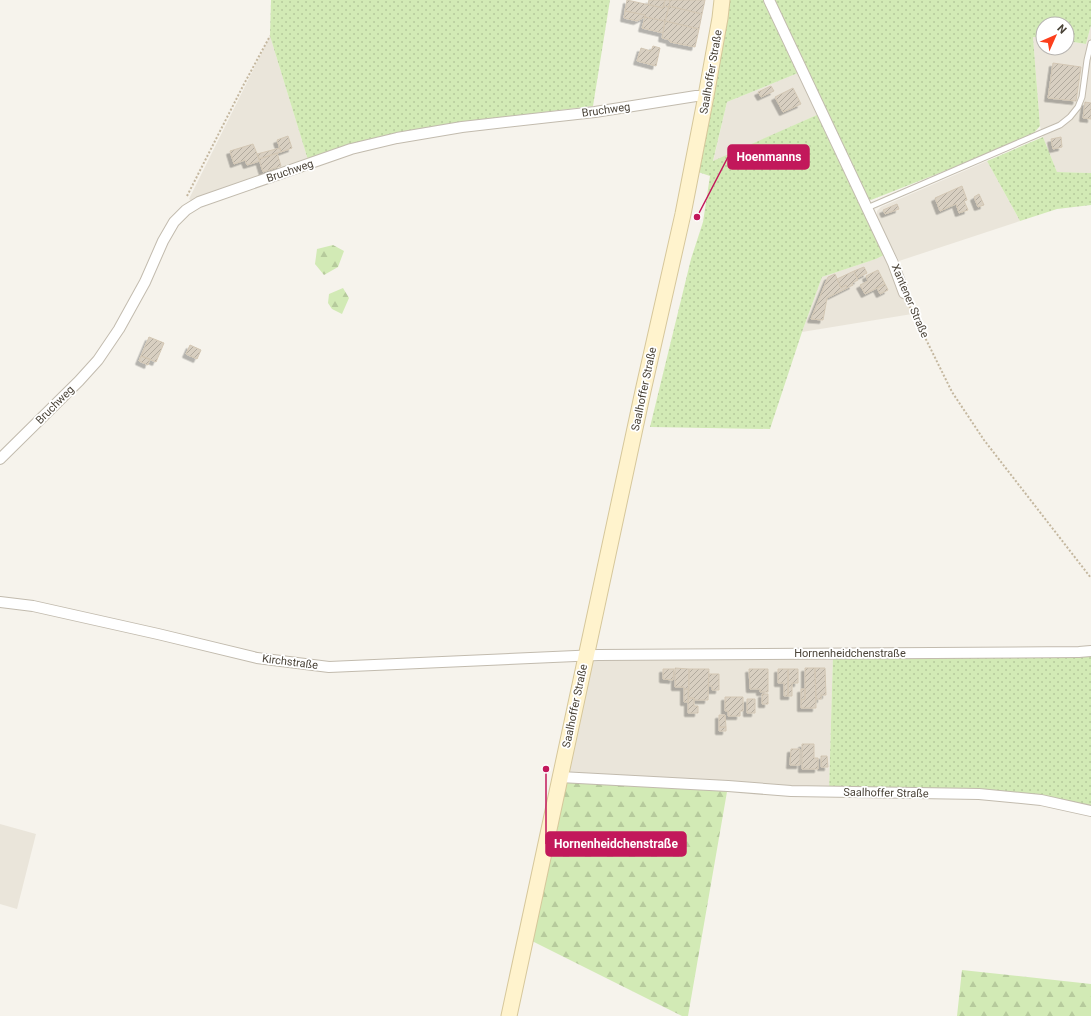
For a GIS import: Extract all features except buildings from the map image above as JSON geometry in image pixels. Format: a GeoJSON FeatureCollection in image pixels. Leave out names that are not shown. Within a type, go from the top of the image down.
{"type":"FeatureCollection","features":[{"type":"Feature","properties":{"kind":"main road","name":"Saalhoffer Straße"},"geometry":{"type":"LineString","coordinates":[[509,1016],[546,856],[560,777],[643,391],[683,214],[706,96],[722,0]]}},
{"type":"Feature","properties":{"kind":"street","name":"Xantener Straße"},"geometry":{"type":"LineString","coordinates":[[769,0],[893,263],[904,292]]}},
{"type":"Feature","properties":{"kind":"street","name":"Bruchweg"},"geometry":{"type":"LineString","coordinates":[[0,459],[73,387],[98,360],[119,329],[145,282],[163,242],[174,222],[186,210],[199,202],[352,149],[397,138],[462,127],[595,112],[696,96],[706,96]]}},
{"type":"Feature","properties":{"kind":"street","name":"Kirchstraße"},"geometry":{"type":"LineString","coordinates":[[0,602],[33,606],[258,658],[329,667],[586,656]]}},
{"type":"Feature","properties":{"kind":"street","name":"Hornenheidchenstraße"},"geometry":{"type":"LineString","coordinates":[[586,656],[598,654],[1091,651]]}},
{"type":"Feature","properties":{"kind":"street","name":"Saalhoffer Straße"},"geometry":{"type":"LineString","coordinates":[[560,777],[791,791],[979,794],[1041,800],[1091,811]]}},
{"type":"Feature","properties":{"kind":"lane"},"geometry":{"type":"LineString","coordinates":[[867,208],[1060,125],[1070,117],[1078,107],[1082,97],[1091,43]]}},
{"type":"Feature","properties":{"kind":"path"},"geometry":{"type":"LineString","coordinates":[[184,202],[270,36]]}},
{"type":"Feature","properties":{"kind":"path","name":"Xantener Straße"},"geometry":{"type":"LineString","coordinates":[[904,292],[952,392],[984,440],[1091,578]]}},
{"type":"Feature","properties":{"kind":"shaded area"},"geometry":{"type":"Polygon","coordinates":[[[1091,25],[1091,173],[1057,172],[1040,126],[1033,37],[1035,37],[1035,56],[1075,56],[1075,42],[1086,44],[1091,25]]]}},
{"type":"Feature","properties":{"kind":"shaded area"},"geometry":{"type":"Polygon","coordinates":[[[270,36],[308,160],[192,201],[189,199],[270,36]]]}},
{"type":"Feature","properties":{"kind":"shaded area"},"geometry":{"type":"Polygon","coordinates":[[[798,73],[819,114],[713,162],[727,102],[798,73]]]}},
{"type":"Feature","properties":{"kind":"shaded area"},"geometry":{"type":"Polygon","coordinates":[[[987,161],[1020,221],[899,261],[877,218],[877,211],[881,207],[987,161]]]}},
{"type":"Feature","properties":{"kind":"shaded area"},"geometry":{"type":"Polygon","coordinates":[[[884,255],[912,314],[802,332],[822,277],[884,255]]]}},
{"type":"Feature","properties":{"kind":"shaded area"},"geometry":{"type":"Polygon","coordinates":[[[833,653],[829,792],[560,777],[586,656],[833,653]]]}},
{"type":"Feature","properties":{"kind":"shaded area"},"geometry":{"type":"Polygon","coordinates":[[[0,824],[36,834],[17,909],[0,904],[0,824]]]}},
{"type":"Feature","properties":{"kind":"green space"},"geometry":{"type":"Polygon","coordinates":[[[271,0],[610,0],[593,106],[412,130],[374,139],[308,160],[270,36],[271,0]]]}},
{"type":"Feature","properties":{"kind":"green space"},"geometry":{"type":"Polygon","coordinates":[[[729,0],[766,0],[798,73],[727,102],[713,161],[819,114],[884,255],[822,277],[770,429],[650,427],[691,259],[703,222],[710,176],[698,172],[711,112],[729,0]]]}},
{"type":"Feature","properties":{"kind":"green space"},"geometry":{"type":"Polygon","coordinates":[[[773,0],[1091,0],[1091,25],[1086,44],[1075,42],[1075,16],[1035,16],[1035,37],[1033,37],[1040,126],[1032,135],[871,200],[867,199],[773,0]]]}},
{"type":"Feature","properties":{"kind":"green space"},"geometry":{"type":"Polygon","coordinates":[[[1043,137],[1057,172],[1091,173],[1091,205],[1057,209],[1020,221],[987,161],[1043,137]]]}},
{"type":"Feature","properties":{"kind":"green space"},"geometry":{"type":"Polygon","coordinates":[[[333,245],[344,251],[338,267],[324,275],[315,264],[317,249],[333,245]]]}},
{"type":"Feature","properties":{"kind":"green space"},"geometry":{"type":"Polygon","coordinates":[[[343,288],[349,298],[342,314],[332,309],[328,303],[329,294],[343,288]]]}},
{"type":"Feature","properties":{"kind":"green space"},"geometry":{"type":"Polygon","coordinates":[[[1091,651],[1091,811],[1041,800],[829,792],[833,653],[1091,651]]]}},
{"type":"Feature","properties":{"kind":"green space"},"geometry":{"type":"Polygon","coordinates":[[[560,777],[728,786],[688,1016],[682,1016],[526,938],[560,777]]]}},
{"type":"Feature","properties":{"kind":"green space"},"geometry":{"type":"Polygon","coordinates":[[[962,970],[1091,984],[1091,1016],[957,1016],[962,970]]]}},
{"type":"Feature","properties":{"kind":"place","name":"Hoenmanns"},"geometry":{"type":"Point","coordinates":[697,217]}},
{"type":"Feature","properties":{"kind":"place","name":"Hornenheidchenstraße"},"geometry":{"type":"Point","coordinates":[546,769]}}]}
